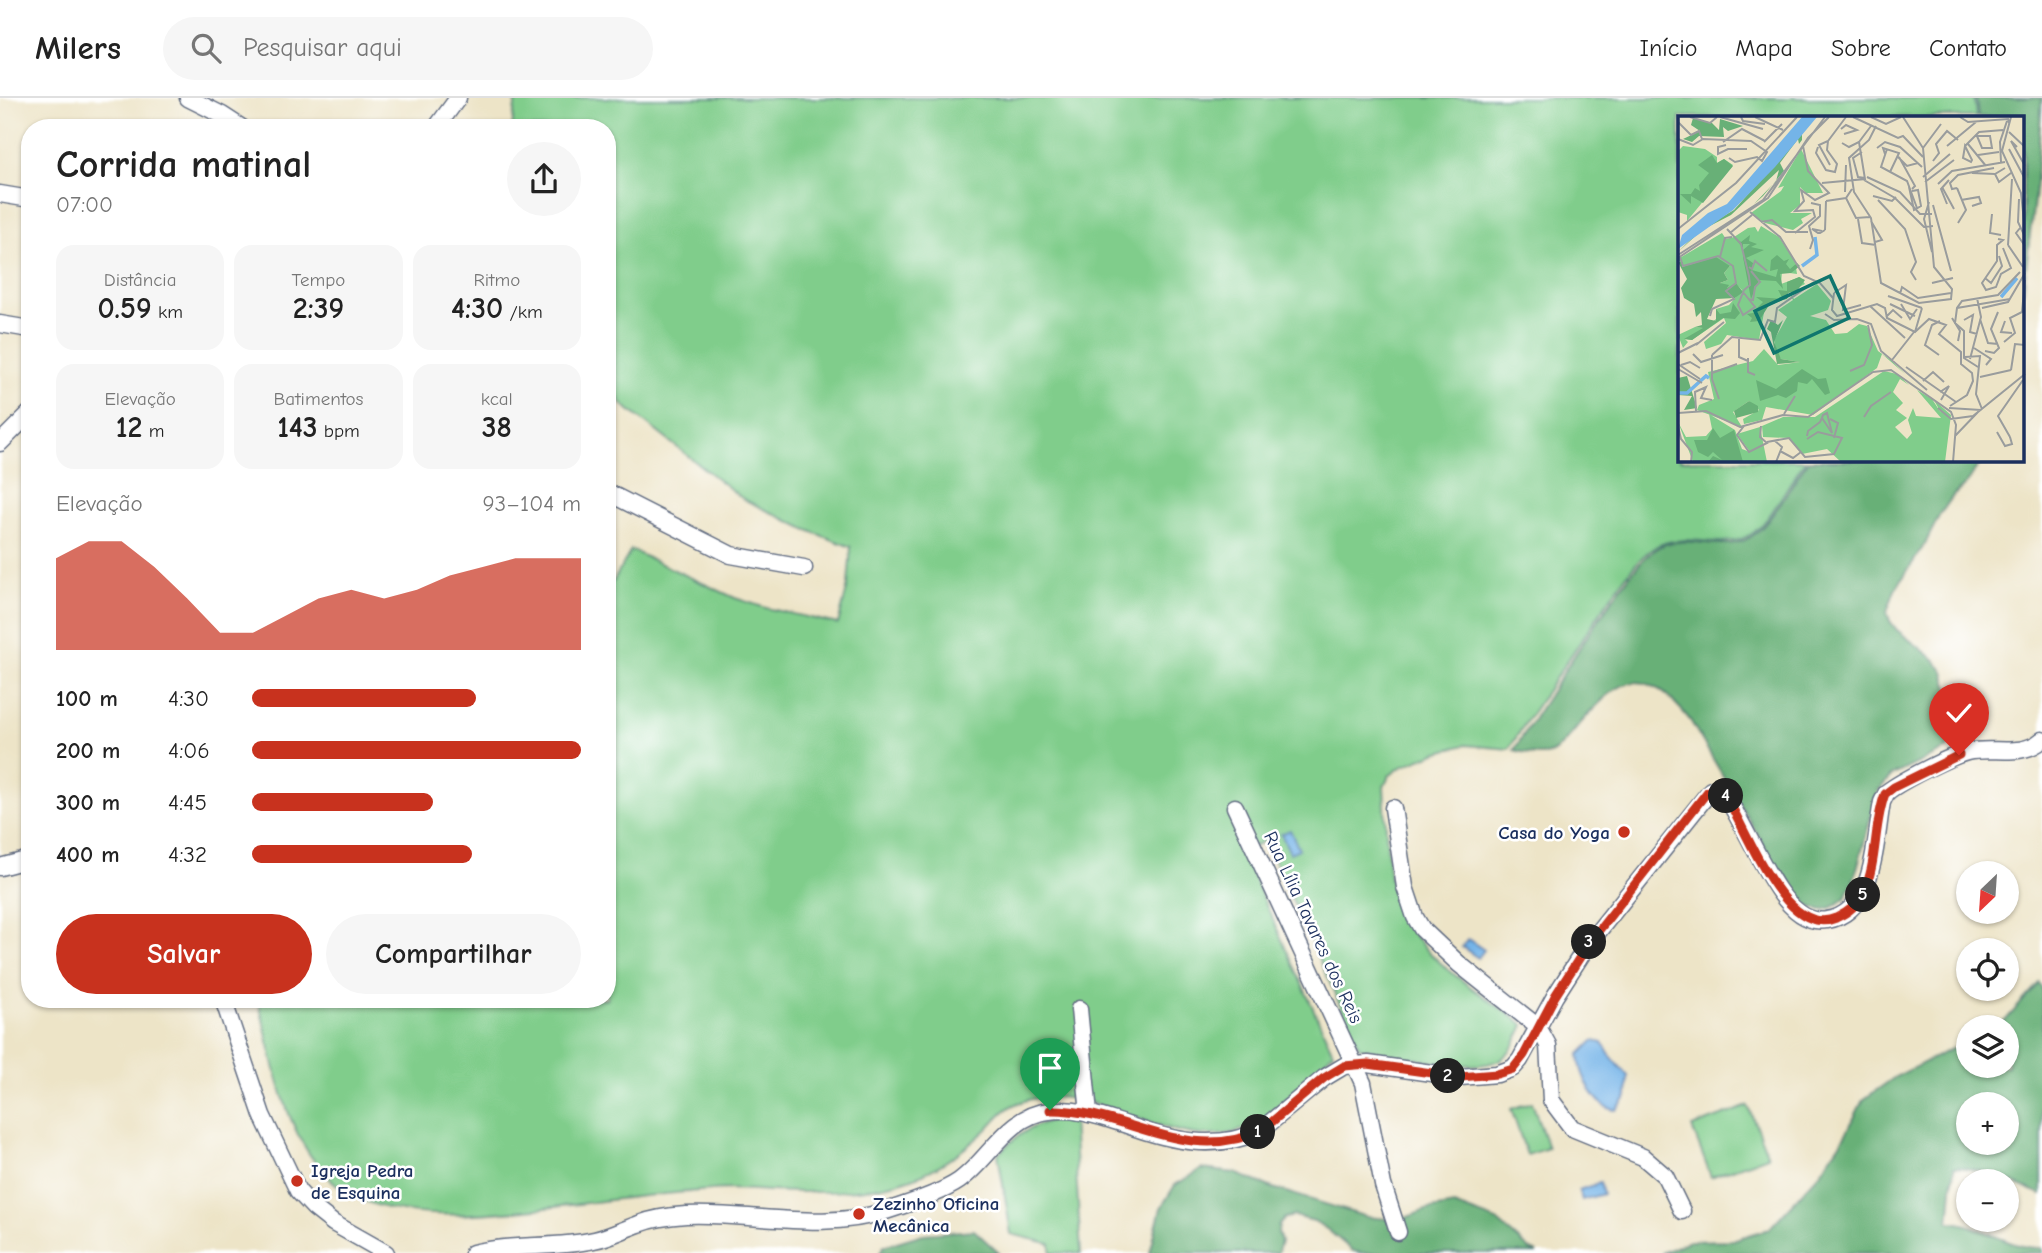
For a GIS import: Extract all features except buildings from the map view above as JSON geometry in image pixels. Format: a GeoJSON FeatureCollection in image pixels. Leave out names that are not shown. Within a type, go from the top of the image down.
{"type":"FeatureCollection","features":[{"type":"Feature","properties":{"kind":"street"},"geometry":{"type":"LineString","coordinates":[[188,98],[228,119]]}},
{"type":"Feature","properties":{"kind":"street"},"geometry":{"type":"LineString","coordinates":[[445,119],[458,98]]}},
{"type":"Feature","properties":{"kind":"street"},"geometry":{"type":"LineString","coordinates":[[0,194],[21,198]]}},
{"type":"Feature","properties":{"kind":"street"},"geometry":{"type":"LineString","coordinates":[[0,324],[21,328]]}},
{"type":"Feature","properties":{"kind":"street"},"geometry":{"type":"LineString","coordinates":[[0,443],[21,422]]}},
{"type":"Feature","properties":{"kind":"street"},"geometry":{"type":"LineString","coordinates":[[616,497],[731,555],[803,568]]}},
{"type":"Feature","properties":{"kind":"street"},"geometry":{"type":"LineString","coordinates":[[473,1253],[594,1240],[654,1219],[669,1217],[709,1215],[839,1221],[872,1215],[957,1182],[1025,1118],[1050,1110],[1088,1114],[1164,1137],[1207,1143],[1249,1136],[1269,1125],[1334,1071],[1356,1064],[1460,1077],[1508,1071],[1517,1065],[1559,989],[1589,943],[1708,791],[1715,788],[1722,790],[1770,876],[1790,905],[1814,920],[1831,920],[1847,912],[1863,895],[1882,803],[1887,792],[1959,755],[1977,750],[2029,749],[2042,740]]}},
{"type":"Feature","properties":{"kind":"street","name":"Rua Lília Tavares dos Reis"},"geometry":{"type":"LineString","coordinates":[[1235,807],[1356,1064],[1367,1101],[1383,1185],[1398,1232]]}},
{"type":"Feature","properties":{"kind":"street"},"geometry":{"type":"LineString","coordinates":[[1393,808],[1405,887],[1422,929],[1459,964],[1538,1027],[1548,1045],[1551,1100],[1572,1128],[1643,1157],[1665,1176],[1682,1210]]}},
{"type":"Feature","properties":{"kind":"street"},"geometry":{"type":"LineString","coordinates":[[0,867],[21,861]]}},
{"type":"Feature","properties":{"kind":"street"},"geometry":{"type":"LineString","coordinates":[[226,1008],[262,1115],[298,1191],[333,1223],[386,1253]]}},
{"type":"Feature","properties":{"kind":"street"},"geometry":{"type":"LineString","coordinates":[[1079,1009],[1088,1114]]}},
{"type":"Feature","properties":{"kind":"green space"},"geometry":{"type":"Polygon","coordinates":[[[516,98],[1974,98],[1976,116],[1678,116],[1678,462],[1804,462],[1768,518],[1753,533],[1729,542],[1667,542],[1646,553],[1619,585],[1509,749],[1465,745],[1403,766],[1389,776],[1384,787],[1387,852],[1392,889],[1399,911],[1411,931],[1445,967],[1524,1025],[1514,1045],[1504,1057],[1487,1064],[1451,1064],[1359,1047],[1265,840],[1243,854],[1333,1052],[1284,1101],[1253,1125],[1225,1134],[1196,1134],[1166,1128],[1076,1099],[1047,1097],[1008,1108],[984,1132],[934,1169],[880,1187],[825,1192],[719,1189],[492,1213],[429,1214],[371,1203],[347,1192],[326,1175],[309,1154],[286,1105],[260,1008],[616,1008],[616,577],[631,550],[735,598],[766,608],[838,624],[848,585],[851,547],[805,529],[743,499],[623,405],[616,396],[616,119],[513,119],[516,98]]]}},
{"type":"Feature","properties":{"kind":"green space"},"geometry":{"type":"Polygon","coordinates":[[[1976,98],[2042,98],[2036,183],[2024,285],[2024,116],[1978,116],[1976,98]]]}},
{"type":"Feature","properties":{"kind":"green space"},"geometry":{"type":"Polygon","coordinates":[[[1808,462],[1980,462],[1968,482],[1953,496],[1939,516],[1925,544],[1895,590],[1887,612],[1897,630],[1934,659],[1944,672],[1960,725],[1947,749],[1891,776],[1878,791],[1855,876],[1846,897],[1833,907],[1822,910],[1811,907],[1795,895],[1778,875],[1762,842],[1690,720],[1674,702],[1646,683],[1633,682],[1608,695],[1552,753],[1538,755],[1514,750],[1597,621],[1647,556],[1666,544],[1732,544],[1744,540],[1756,533],[1771,517],[1808,462]]]}},
{"type":"Feature","properties":{"kind":"green space"},"geometry":{"type":"Polygon","coordinates":[[[2039,983],[2042,989],[2042,1194],[2019,1185],[2019,1169],[1954,1167],[1949,1222],[1956,1223],[1956,1232],[1984,1232],[2018,1245],[2042,1248],[2042,1253],[1661,1253],[1689,1241],[1732,1240],[1769,1229],[1821,1172],[1846,1134],[1863,1100],[1895,1077],[1956,1046],[1956,1078],[2019,1078],[2019,1015],[2010,1015],[2039,983]]]}},
{"type":"Feature","properties":{"kind":"green space"},"geometry":{"type":"Polygon","coordinates":[[[1532,1102],[1548,1148],[1527,1155],[1511,1109],[1532,1102]]]}},
{"type":"Feature","properties":{"kind":"green space"},"geometry":{"type":"Polygon","coordinates":[[[1748,1106],[1768,1156],[1711,1177],[1692,1127],[1748,1106]]]}},
{"type":"Feature","properties":{"kind":"green space"},"geometry":{"type":"Polygon","coordinates":[[[1058,1119],[1073,1120],[1081,1253],[1051,1253],[1051,1244],[1011,1234],[998,1154],[1025,1131],[1058,1119]]]}},
{"type":"Feature","properties":{"kind":"green space"},"geometry":{"type":"Polygon","coordinates":[[[1202,1169],[1235,1173],[1273,1188],[1367,1217],[1400,1220],[1426,1210],[1454,1205],[1497,1221],[1537,1253],[1362,1253],[1353,1251],[1314,1221],[1294,1216],[1285,1218],[1279,1225],[1281,1242],[1277,1253],[1150,1253],[1161,1208],[1175,1185],[1202,1169]]]}},
{"type":"Feature","properties":{"kind":"green space"},"geometry":{"type":"Polygon","coordinates":[[[974,1230],[999,1253],[880,1253],[887,1245],[923,1234],[974,1230]]]}},
{"type":"Feature","properties":{"kind":"water"},"geometry":{"type":"Polygon","coordinates":[[[1290,830],[1299,849],[1290,853],[1281,834],[1290,830]]]}},
{"type":"Feature","properties":{"kind":"water"},"geometry":{"type":"Polygon","coordinates":[[[1468,939],[1484,950],[1478,958],[1462,947],[1468,939]]]}},
{"type":"Feature","properties":{"kind":"water"},"geometry":{"type":"Polygon","coordinates":[[[1593,1041],[1603,1043],[1628,1076],[1627,1097],[1616,1110],[1608,1108],[1595,1097],[1582,1071],[1579,1055],[1593,1041]]]}},
{"type":"Feature","properties":{"kind":"water"},"geometry":{"type":"Polygon","coordinates":[[[1600,1183],[1603,1194],[1582,1200],[1579,1190],[1600,1183]]]}},
{"type":"Feature","properties":{"kind":"place","name":"Casa do Yoga"},"geometry":{"type":"Point","coordinates":[1624,832]}},
{"type":"Feature","properties":{"kind":"place","name":"Igreja Pedra de Esquina"},"geometry":{"type":"Point","coordinates":[297,1181]}},
{"type":"Feature","properties":{"kind":"place","name":"Zezinho Oficina Mecânica"},"geometry":{"type":"Point","coordinates":[859,1214]}},
{"type":"Feature","properties":{"kind":"route"},"geometry":{"type":"LineString","coordinates":[[1050,1110],[1080,1112],[1189,1142],[1222,1142],[1261,1131],[1324,1078],[1344,1066],[1368,1064],[1460,1077],[1508,1071],[1520,1060],[1555,996],[1589,943],[1708,791],[1717,788],[1722,790],[1770,876],[1790,905],[1814,920],[1825,921],[1847,912],[1863,895],[1885,794],[1959,755]]}}]}
